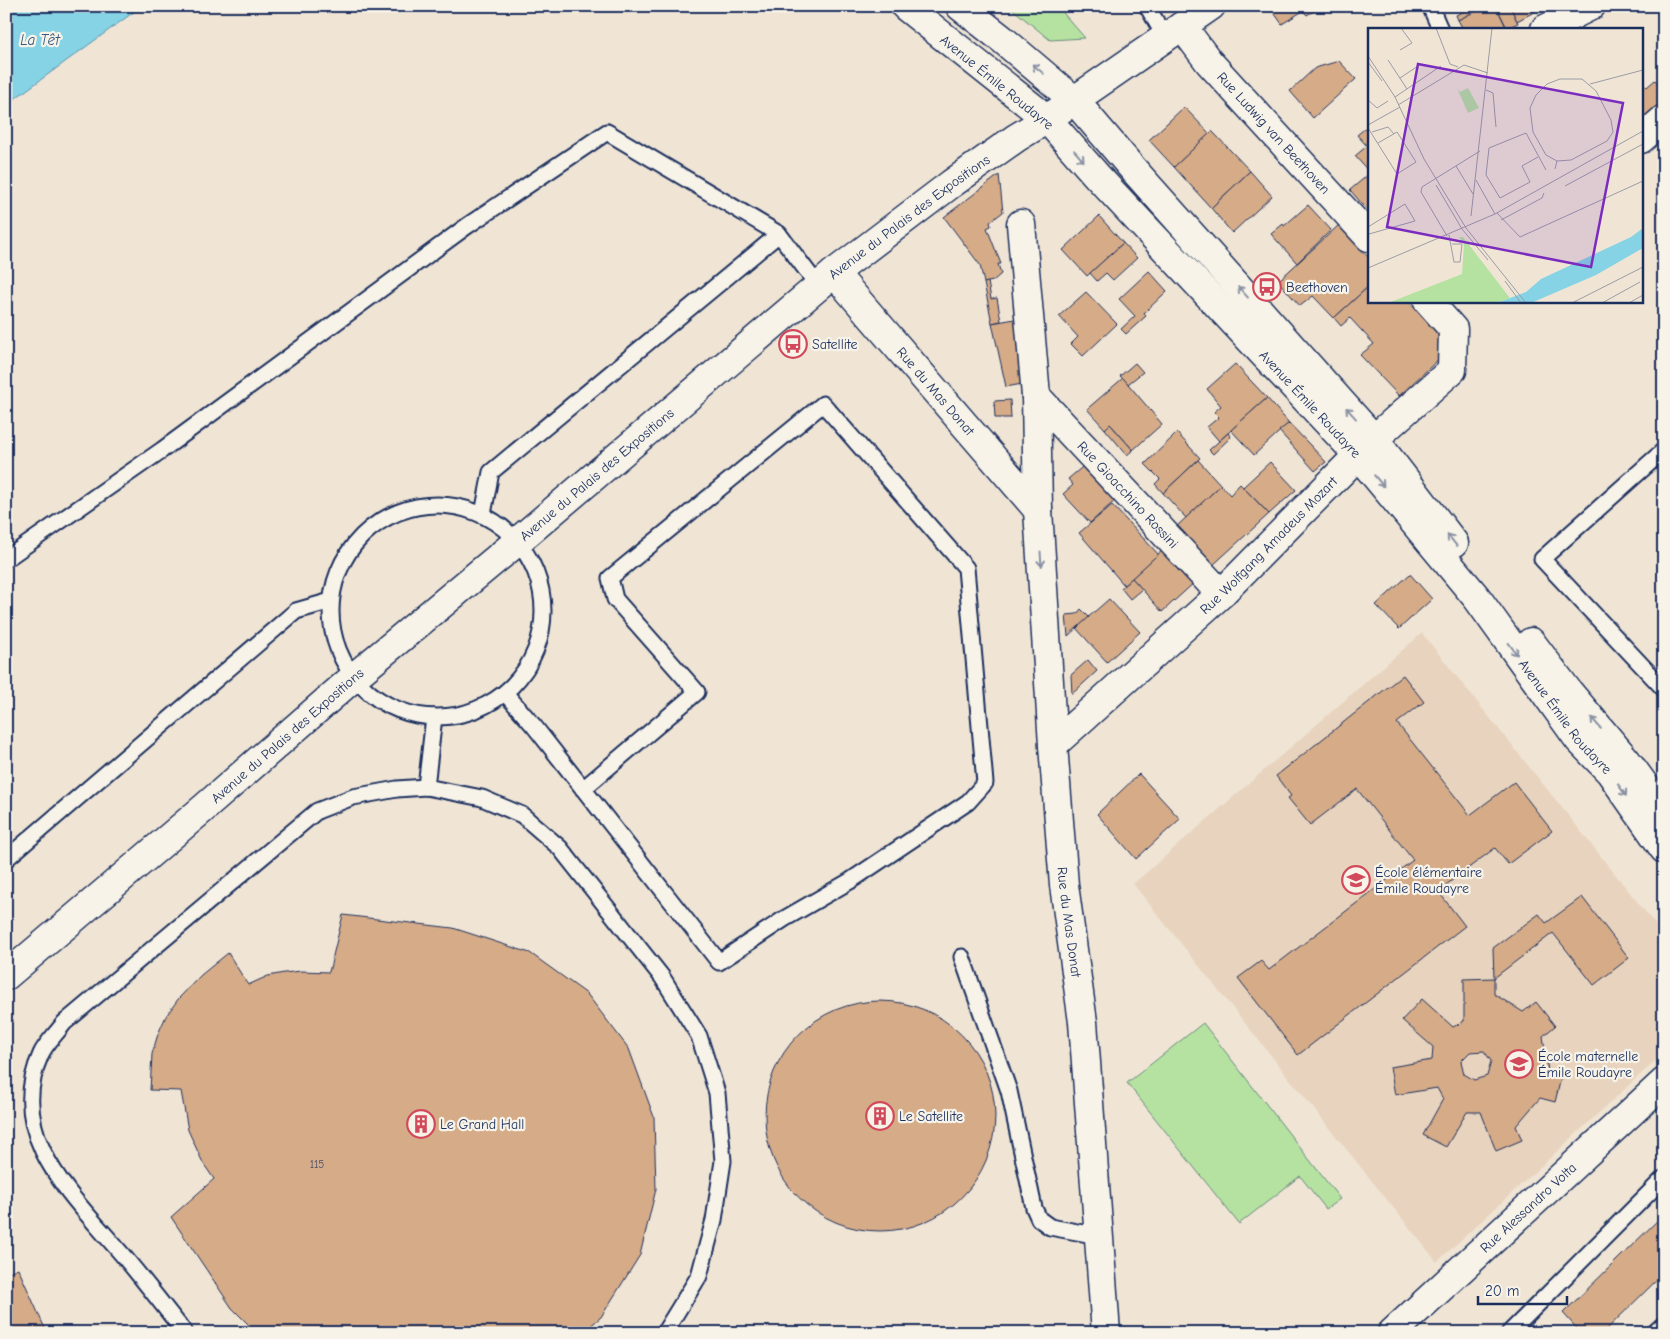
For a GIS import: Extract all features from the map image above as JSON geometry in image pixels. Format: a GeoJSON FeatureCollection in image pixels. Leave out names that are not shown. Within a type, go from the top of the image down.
{"type":"FeatureCollection","features":[{"type":"Feature","properties":{"kind":"street","name":"Avenue Émile Roudayre"},"geometry":{"type":"LineString","coordinates":[[905,6],[1047,120],[1097,176],[1366,447],[1579,740],[1610,772],[1664,849]]}},
{"type":"Feature","properties":{"kind":"street","name":"Avenue Émile Roudayre"},"geometry":{"type":"LineString","coordinates":[[960,6],[1075,100],[1627,761],[1664,812]]}},
{"type":"Feature","properties":{"kind":"street","name":"Avenue du Palais des Expositions"},"geometry":{"type":"LineString","coordinates":[[6,976],[204,808],[354,677],[826,280],[951,184],[1212,6]]}},
{"type":"Feature","properties":{"kind":"street"},"geometry":{"type":"LineString","coordinates":[[1547,28],[1591,6]]}},
{"type":"Feature","properties":{"kind":"street","name":"Rue Ludwig van Beethoven"},"geometry":{"type":"LineString","coordinates":[[1174,32],[1210,62],[1368,235]]}},
{"type":"Feature","properties":{"kind":"street"},"geometry":{"type":"LineString","coordinates":[[1642,138],[1664,119]]}},
{"type":"Feature","properties":{"kind":"street","name":"Rue du Mas Donat"},"geometry":{"type":"LineString","coordinates":[[1020,224],[1036,396],[1038,510],[1053,745],[1064,885],[1083,1022],[1106,1333]]}},
{"type":"Feature","properties":{"kind":"street","name":"Rue du Mas Donat"},"geometry":{"type":"LineString","coordinates":[[826,280],[1038,510]]}},
{"type":"Feature","properties":{"kind":"street","name":"Rue Wolfgang Amadeus Mozart"},"geometry":{"type":"LineString","coordinates":[[1053,745],[1222,594],[1366,447],[1452,370],[1453,329],[1429,302]]}},
{"type":"Feature","properties":{"kind":"street","name":"Rue Gioacchino Rossini"},"geometry":{"type":"LineString","coordinates":[[1036,396],[1222,594]]}},
{"type":"Feature","properties":{"kind":"street","name":"Rue Alessandro Volta"},"geometry":{"type":"LineString","coordinates":[[1392,1333],[1664,1082]]}},
{"type":"Feature","properties":{"kind":"lane"},"geometry":{"type":"LineString","coordinates":[[1146,6],[1174,32]]}},
{"type":"Feature","properties":{"kind":"lane"},"geometry":{"type":"LineString","coordinates":[[1430,6],[1440,28]]}},
{"type":"Feature","properties":{"kind":"lane"},"geometry":{"type":"LineString","coordinates":[[6,559],[162,450],[467,226],[607,132],[779,234],[826,280]]}},
{"type":"Feature","properties":{"kind":"lane"},"geometry":{"type":"LineString","coordinates":[[483,514],[492,472],[779,234]]}},
{"type":"Feature","properties":{"kind":"lane"},"geometry":{"type":"LineString","coordinates":[[505,693],[534,726],[583,789],[719,962],[784,919],[850,881],[954,812],[968,802],[985,782],[966,568],[824,404],[610,578],[615,599],[697,692],[583,789]]}},
{"type":"Feature","properties":{"kind":"lane"},"geometry":{"type":"LineString","coordinates":[[1664,450],[1542,559],[1664,689]]}},
{"type":"Feature","properties":{"kind":"lane"},"geometry":{"type":"LineString","coordinates":[[450,505],[483,514],[502,526],[518,541],[534,564],[542,592],[543,620],[533,656],[524,672],[505,693],[483,707],[460,715],[434,717],[404,712],[377,698],[354,677],[340,654],[334,637],[331,601],[339,568],[358,540],[384,518],[416,506],[450,505]]}},
{"type":"Feature","properties":{"kind":"lane"},"geometry":{"type":"LineString","coordinates":[[6,859],[296,611],[331,601]]}},
{"type":"Feature","properties":{"kind":"lane"},"geometry":{"type":"LineString","coordinates":[[426,787],[434,717]]}},
{"type":"Feature","properties":{"kind":"lane"},"geometry":{"type":"LineString","coordinates":[[184,1333],[127,1260],[64,1188],[37,1140],[30,1103],[33,1075],[42,1052],[64,1023],[317,811],[353,797],[397,789],[426,787],[482,798],[522,815],[560,848],[662,977],[699,1036],[717,1093],[723,1161],[714,1220],[699,1276],[664,1333]]}},
{"type":"Feature","properties":{"kind":"lane"},"geometry":{"type":"LineString","coordinates":[[962,957],[1009,1091],[1034,1208],[1039,1219],[1050,1227],[1099,1236]]}},
{"type":"Feature","properties":{"kind":"lane"},"geometry":{"type":"LineString","coordinates":[[1509,1333],[1664,1178]]}},
{"type":"Feature","properties":{"kind":"lane"},"geometry":{"type":"LineString","coordinates":[[1654,1333],[1664,1324]]}},
{"type":"Feature","properties":{"kind":"shaded area"},"geometry":{"type":"Polygon","coordinates":[[[1422,633],[1664,935],[1664,1053],[1437,1262],[1133,884],[1422,633]]]}},
{"type":"Feature","properties":{"kind":"green space"},"geometry":{"type":"Polygon","coordinates":[[[1009,6],[1057,6],[1085,38],[1050,40],[1009,6]]]}},
{"type":"Feature","properties":{"kind":"green space"},"geometry":{"type":"Polygon","coordinates":[[[1203,1023],[1340,1199],[1326,1209],[1300,1176],[1239,1224],[1127,1083],[1203,1023]]]}},
{"type":"Feature","properties":{"kind":"water","name":"La Têt"},"geometry":{"type":"Polygon","coordinates":[[[6,6],[142,6],[6,105],[6,6]]]}},
{"type":"Feature","properties":{"kind":"building"},"geometry":{"type":"Polygon","coordinates":[[[1271,6],[1322,6],[1307,15],[1303,11],[1282,24],[1271,6]]]}},
{"type":"Feature","properties":{"kind":"building"},"geometry":{"type":"Polygon","coordinates":[[[1474,6],[1481,6],[1482,8],[1458,20],[1456,15],[1474,6]]]}},
{"type":"Feature","properties":{"kind":"building"},"geometry":{"type":"Polygon","coordinates":[[[1496,6],[1510,6],[1518,23],[1507,28],[1496,6]]]}},
{"type":"Feature","properties":{"kind":"building"},"geometry":{"type":"Polygon","coordinates":[[[1496,6],[1507,28],[1462,28],[1458,20],[1482,8],[1484,12],[1496,6]]]}},
{"type":"Feature","properties":{"kind":"building"},"geometry":{"type":"Polygon","coordinates":[[[1510,6],[1552,6],[1541,12],[1540,9],[1517,21],[1510,6]]]}},
{"type":"Feature","properties":{"kind":"building"},"geometry":{"type":"Polygon","coordinates":[[[1339,61],[1356,79],[1313,118],[1290,91],[1315,68],[1339,61]]]}},
{"type":"Feature","properties":{"kind":"building"},"geometry":{"type":"Polygon","coordinates":[[[1655,80],[1664,89],[1664,108],[1642,123],[1642,82],[1647,87],[1655,80]]]}},
{"type":"Feature","properties":{"kind":"building"},"geometry":{"type":"Polygon","coordinates":[[[1184,107],[1210,134],[1174,167],[1149,140],[1184,107]]]}},
{"type":"Feature","properties":{"kind":"building"},"geometry":{"type":"Polygon","coordinates":[[[1368,126],[1368,171],[1355,156],[1367,146],[1357,135],[1368,126]]]}},
{"type":"Feature","properties":{"kind":"building"},"geometry":{"type":"Polygon","coordinates":[[[1212,131],[1250,171],[1211,208],[1174,167],[1212,131]]]}},
{"type":"Feature","properties":{"kind":"building"},"geometry":{"type":"Polygon","coordinates":[[[1250,171],[1272,196],[1232,233],[1211,208],[1250,171]]]}},
{"type":"Feature","properties":{"kind":"building"},"geometry":{"type":"Polygon","coordinates":[[[999,175],[1003,212],[990,222],[991,226],[987,228],[1001,264],[998,264],[1001,274],[993,281],[984,283],[980,265],[944,217],[999,175]]]}},
{"type":"Feature","properties":{"kind":"building"},"geometry":{"type":"Polygon","coordinates":[[[1368,175],[1368,211],[1350,190],[1368,175]]]}},
{"type":"Feature","properties":{"kind":"building"},"geometry":{"type":"Polygon","coordinates":[[[1308,205],[1331,230],[1297,263],[1271,234],[1283,224],[1284,226],[1308,205]]]}},
{"type":"Feature","properties":{"kind":"building"},"geometry":{"type":"Polygon","coordinates":[[[1099,216],[1123,243],[1087,276],[1063,250],[1099,216]]]}},
{"type":"Feature","properties":{"kind":"building"},"geometry":{"type":"Polygon","coordinates":[[[1339,225],[1368,257],[1368,287],[1334,318],[1313,296],[1300,306],[1278,281],[1339,225]]]}},
{"type":"Feature","properties":{"kind":"building"},"geometry":{"type":"Polygon","coordinates":[[[1123,243],[1137,258],[1113,280],[1106,273],[1097,281],[1090,273],[1123,243]]]}},
{"type":"Feature","properties":{"kind":"building"},"geometry":{"type":"Polygon","coordinates":[[[1149,271],[1167,291],[1144,313],[1146,316],[1126,334],[1121,329],[1135,316],[1119,299],[1149,271]]]}},
{"type":"Feature","properties":{"kind":"building"},"geometry":{"type":"Polygon","coordinates":[[[988,282],[991,299],[997,298],[1001,321],[992,323],[984,283],[988,282]]]}},
{"type":"Feature","properties":{"kind":"building"},"geometry":{"type":"Polygon","coordinates":[[[1368,287],[1368,302],[1409,302],[1439,335],[1440,358],[1399,396],[1360,355],[1374,344],[1350,318],[1341,326],[1334,318],[1368,287]]]}},
{"type":"Feature","properties":{"kind":"building"},"geometry":{"type":"Polygon","coordinates":[[[1086,292],[1117,324],[1083,356],[1071,344],[1078,337],[1059,316],[1086,292]]]}},
{"type":"Feature","properties":{"kind":"building"},"geometry":{"type":"Polygon","coordinates":[[[1015,319],[1022,384],[1006,387],[992,323],[1015,319]]]}},
{"type":"Feature","properties":{"kind":"building"},"geometry":{"type":"Polygon","coordinates":[[[1135,363],[1143,372],[1128,384],[1120,376],[1135,363]]]}},
{"type":"Feature","properties":{"kind":"building"},"geometry":{"type":"Polygon","coordinates":[[[1235,364],[1267,398],[1219,441],[1207,427],[1219,417],[1214,412],[1221,406],[1207,389],[1235,364]]]}},
{"type":"Feature","properties":{"kind":"building"},"geometry":{"type":"Polygon","coordinates":[[[1123,378],[1162,424],[1133,450],[1110,424],[1105,429],[1087,409],[1123,378]]]}},
{"type":"Feature","properties":{"kind":"building"},"geometry":{"type":"Polygon","coordinates":[[[1267,398],[1289,423],[1254,455],[1231,430],[1267,398]]]}},
{"type":"Feature","properties":{"kind":"building"},"geometry":{"type":"Polygon","coordinates":[[[1010,400],[1011,418],[995,418],[994,401],[1010,400]]]}},
{"type":"Feature","properties":{"kind":"building"},"geometry":{"type":"Polygon","coordinates":[[[1289,423],[1326,462],[1315,471],[1279,431],[1289,423]]]}},
{"type":"Feature","properties":{"kind":"building"},"geometry":{"type":"Polygon","coordinates":[[[1110,424],[1133,450],[1127,455],[1105,429],[1110,424]]]}},
{"type":"Feature","properties":{"kind":"building"},"geometry":{"type":"Polygon","coordinates":[[[1177,433],[1200,458],[1163,493],[1155,484],[1160,479],[1145,464],[1177,433]]]}},
{"type":"Feature","properties":{"kind":"building"},"geometry":{"type":"Polygon","coordinates":[[[1228,433],[1231,437],[1213,454],[1209,450],[1228,433]]]}},
{"type":"Feature","properties":{"kind":"building"},"geometry":{"type":"Polygon","coordinates":[[[1198,460],[1221,485],[1186,518],[1163,493],[1198,460]]]}},
{"type":"Feature","properties":{"kind":"building"},"geometry":{"type":"Polygon","coordinates":[[[1270,462],[1296,490],[1269,514],[1243,487],[1270,462]]]}},
{"type":"Feature","properties":{"kind":"building"},"geometry":{"type":"Polygon","coordinates":[[[1087,463],[1118,498],[1090,523],[1063,494],[1073,485],[1068,479],[1087,463]]]}},
{"type":"Feature","properties":{"kind":"building"},"geometry":{"type":"Polygon","coordinates":[[[1240,484],[1269,514],[1212,566],[1176,527],[1221,485],[1230,495],[1240,484]]]}},
{"type":"Feature","properties":{"kind":"building"},"geometry":{"type":"Polygon","coordinates":[[[1112,505],[1159,555],[1124,585],[1079,533],[1112,505]]]}},
{"type":"Feature","properties":{"kind":"building"},"geometry":{"type":"Polygon","coordinates":[[[1165,548],[1196,581],[1162,612],[1132,578],[1165,548]]]}},
{"type":"Feature","properties":{"kind":"building"},"geometry":{"type":"Polygon","coordinates":[[[1410,574],[1432,599],[1399,629],[1376,605],[1410,574]]]}},
{"type":"Feature","properties":{"kind":"building"},"geometry":{"type":"Polygon","coordinates":[[[1132,578],[1142,589],[1130,599],[1121,588],[1132,578]]]}},
{"type":"Feature","properties":{"kind":"building"},"geometry":{"type":"Polygon","coordinates":[[[1109,599],[1140,632],[1107,662],[1076,628],[1109,599]]]}},
{"type":"Feature","properties":{"kind":"building"},"geometry":{"type":"Polygon","coordinates":[[[1081,609],[1089,617],[1068,636],[1066,615],[1077,614],[1081,609]]]}},
{"type":"Feature","properties":{"kind":"building"},"geometry":{"type":"Polygon","coordinates":[[[1088,660],[1097,671],[1072,694],[1071,675],[1088,660]]]}},
{"type":"Feature","properties":{"kind":"building"},"geometry":{"type":"Polygon","coordinates":[[[1403,675],[1424,702],[1397,723],[1470,815],[1514,782],[1552,831],[1508,864],[1495,848],[1438,891],[1465,926],[1298,1055],[1238,978],[1261,961],[1269,970],[1413,860],[1357,789],[1310,825],[1288,798],[1291,796],[1276,776],[1403,675]]]}},
{"type":"Feature","properties":{"kind":"building"},"geometry":{"type":"Polygon","coordinates":[[[1139,774],[1180,819],[1136,859],[1097,814],[1139,774]]]}},
{"type":"Feature","properties":{"kind":"building"},"geometry":{"type":"Polygon","coordinates":[[[1582,897],[1629,958],[1594,985],[1553,933],[1494,978],[1493,948],[1539,914],[1546,923],[1582,897]]]}},
{"type":"Feature","properties":{"kind":"building","name":"Le Grand Hall"},"geometry":{"type":"Polygon","coordinates":[[[343,915],[453,928],[530,953],[587,994],[629,1049],[654,1117],[656,1189],[640,1255],[601,1317],[582,1333],[257,1333],[232,1308],[171,1217],[214,1179],[203,1163],[188,1130],[181,1091],[150,1090],[152,1054],[166,1016],[179,998],[201,975],[228,953],[248,985],[268,976],[284,973],[301,971],[329,972],[343,915]]]}},
{"type":"Feature","properties":{"kind":"building","name":"École maternelle Émile Roudayre"},"geometry":{"type":"Polygon","coordinates":[[[1494,978],[1494,994],[1523,1012],[1536,1002],[1555,1026],[1543,1036],[1548,1071],[1562,1074],[1555,1102],[1540,1098],[1516,1126],[1522,1140],[1496,1151],[1481,1112],[1467,1112],[1446,1147],[1423,1135],[1443,1099],[1437,1088],[1395,1095],[1390,1067],[1432,1060],[1433,1047],[1402,1020],[1422,999],[1453,1027],[1464,1021],[1464,979],[1494,978]],[[1484,1051],[1470,1052],[1461,1061],[1464,1074],[1474,1080],[1487,1076],[1491,1061],[1484,1051]]]}},
{"type":"Feature","properties":{"kind":"building","name":"Le Satellite"},"geometry":{"type":"Polygon","coordinates":[[[869,1001],[891,1001],[913,1006],[934,1014],[953,1027],[969,1043],[982,1062],[990,1083],[995,1105],[993,1138],[982,1170],[969,1189],[953,1205],[934,1218],[913,1226],[891,1231],[869,1231],[847,1226],[826,1218],[807,1205],[791,1189],[778,1170],[770,1149],[765,1127],[765,1105],[770,1083],[778,1062],[791,1043],[807,1027],[826,1014],[847,1006],[869,1001]]]}},
{"type":"Feature","properties":{"kind":"building"},"geometry":{"type":"Polygon","coordinates":[[[1664,1214],[1664,1273],[1603,1333],[1581,1333],[1563,1313],[1664,1214]]]}},
{"type":"Feature","properties":{"kind":"building"},"geometry":{"type":"Polygon","coordinates":[[[18,1268],[47,1333],[6,1333],[6,1273],[18,1268]]]}},
{"type":"Feature","properties":{"kind":"place","name":"Beethoven"},"geometry":{"type":"Point","coordinates":[1267,287]}},
{"type":"Feature","properties":{"kind":"place","name":"Satellite"},"geometry":{"type":"Point","coordinates":[793,344]}},
{"type":"Feature","properties":{"kind":"place","name":"École élémentaire Émile Roudayre"},"geometry":{"type":"Point","coordinates":[1356,880]}},
{"type":"Feature","properties":{"kind":"place","name":"École maternelle Émile Roudayre"},"geometry":{"type":"Point","coordinates":[1519,1064]}},
{"type":"Feature","properties":{"kind":"place","name":"Le Satellite"},"geometry":{"type":"Point","coordinates":[880,1116]}},
{"type":"Feature","properties":{"kind":"place","name":"Le Grand Hall"},"geometry":{"type":"Point","coordinates":[421,1124]}}]}
